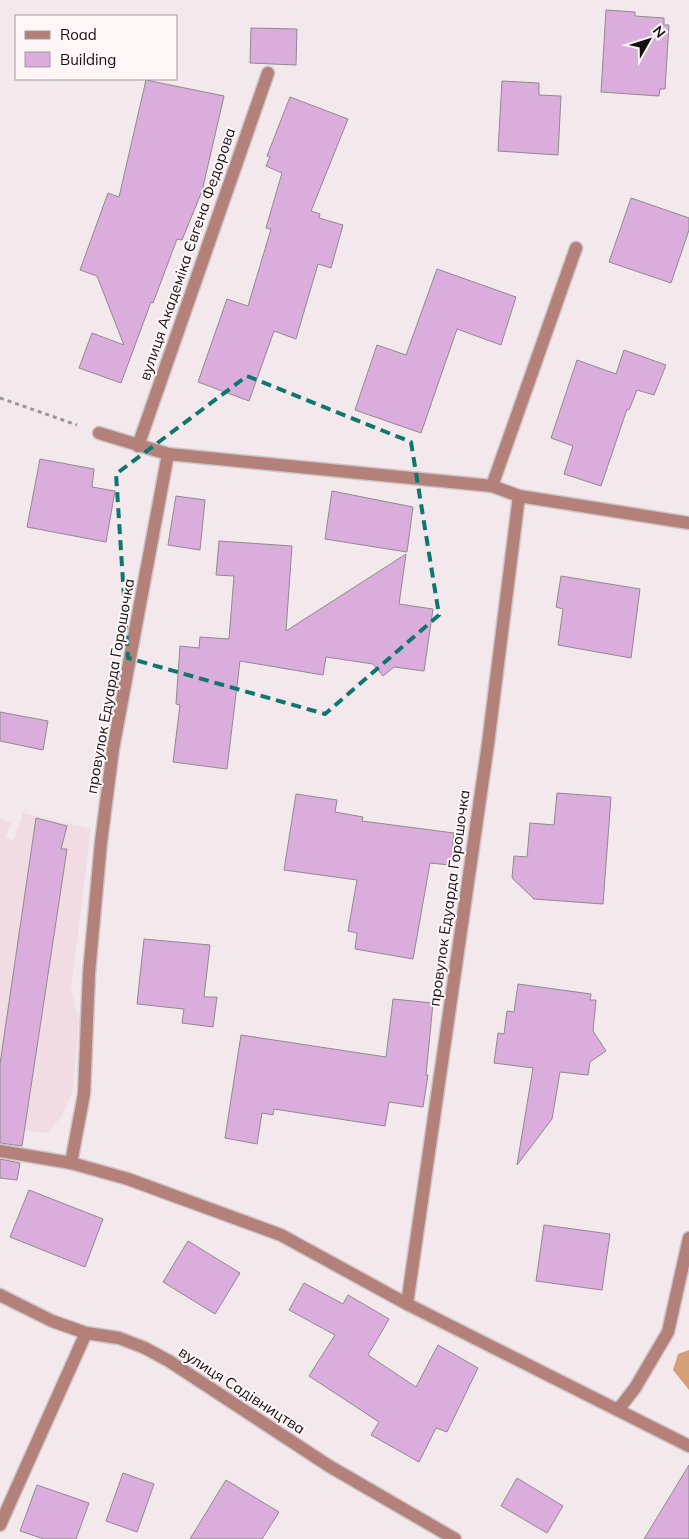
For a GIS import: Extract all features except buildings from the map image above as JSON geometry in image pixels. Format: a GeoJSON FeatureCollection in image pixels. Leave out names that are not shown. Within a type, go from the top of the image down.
{"type":"FeatureCollection","features":[{"type":"Feature","properties":{"kind":"street","name":"вулиця Академіка Євгена Федорова"},"geometry":{"type":"LineString","coordinates":[[138,446],[268,73]]}},
{"type":"Feature","properties":{"kind":"street"},"geometry":{"type":"LineString","coordinates":[[492,486],[576,248]]}},
{"type":"Feature","properties":{"kind":"street"},"geometry":{"type":"LineString","coordinates":[[99,433],[168,454],[492,486],[519,496],[689,523]]}},
{"type":"Feature","properties":{"kind":"street","name":"провулок Едуарда Горошочка"},"geometry":{"type":"LineString","coordinates":[[71,1163],[84,1094],[89,973],[101,842],[113,749],[168,454]]}},
{"type":"Feature","properties":{"kind":"street","name":"провулок Едуарда Горошочка"},"geometry":{"type":"LineString","coordinates":[[407,1304],[488,744],[519,496]]}},
{"type":"Feature","properties":{"kind":"street"},"geometry":{"type":"LineString","coordinates":[[0,1151],[71,1163],[128,1179],[281,1236],[407,1304],[689,1446]]}},
{"type":"Feature","properties":{"kind":"street"},"geometry":{"type":"LineString","coordinates":[[618,1410],[653,1361],[668,1332],[689,1238]]}},
{"type":"Feature","properties":{"kind":"street","name":"вулиця Садівництва"},"geometry":{"type":"LineString","coordinates":[[0,1295],[52,1321],[86,1333],[119,1338],[145,1348],[169,1361],[329,1466],[455,1539]]}},
{"type":"Feature","properties":{"kind":"street"},"geometry":{"type":"LineString","coordinates":[[0,1526],[86,1333]]}},
{"type":"Feature","properties":{"kind":"path"},"geometry":{"type":"LineString","coordinates":[[0,398],[99,433]]}},
{"type":"Feature","properties":{"kind":"highlighted area"},"geometry":{"type":"Polygon","coordinates":[[[247,376],[411,442],[439,615],[325,714],[128,658],[116,474],[247,376]]]}},
{"type":"Feature","properties":{"kind":"shaded area"},"geometry":{"type":"Polygon","coordinates":[[[23,813],[91,829],[71,990],[79,1020],[73,1091],[63,1114],[48,1133],[0,1127],[0,819],[11,823],[6,838],[14,840],[23,813]]]}},
{"type":"Feature","properties":{"kind":"shaded area"},"geometry":{"type":"Polygon","coordinates":[[[689,1350],[689,1390],[673,1370],[678,1354],[689,1350]]]}}]}
